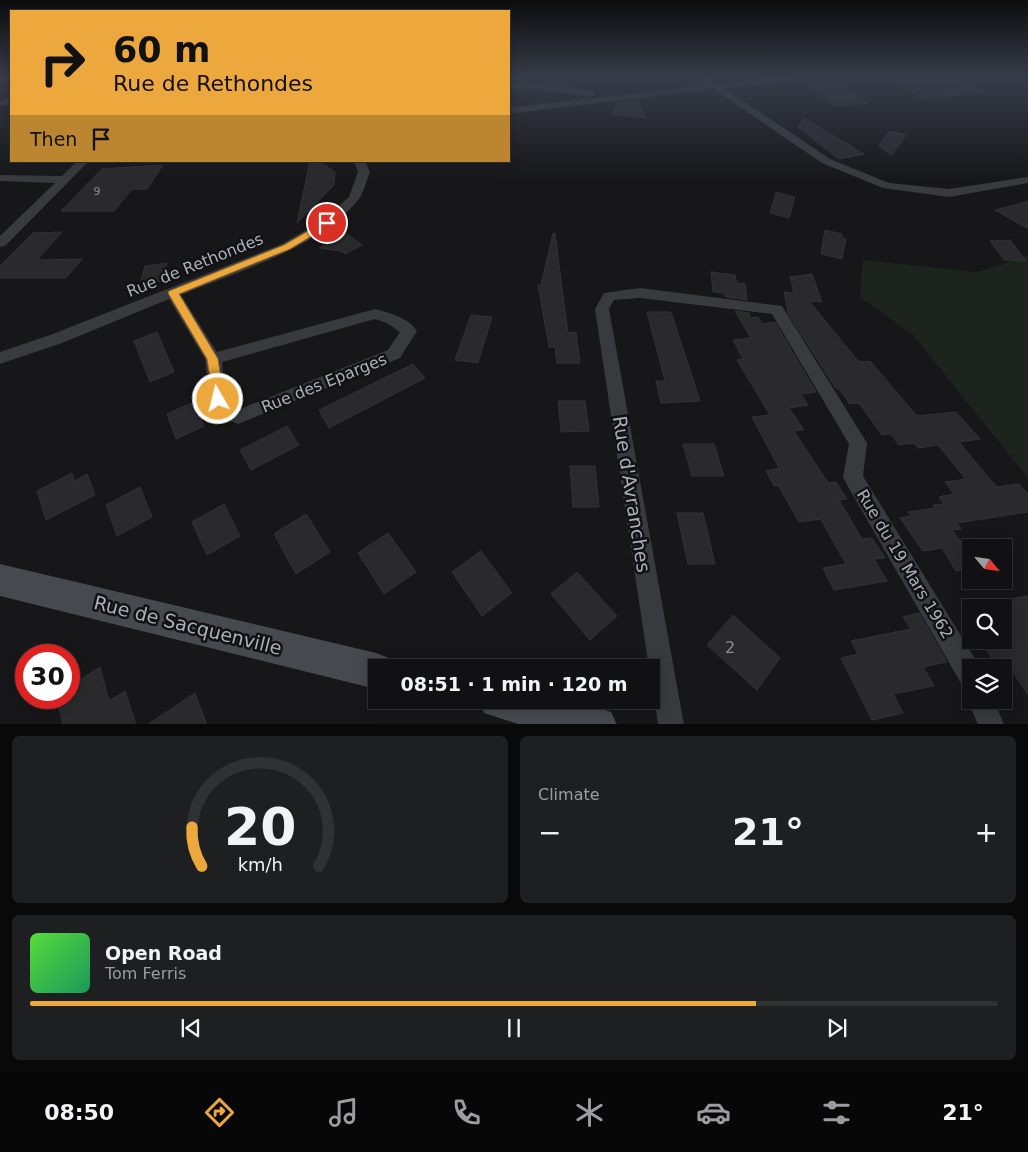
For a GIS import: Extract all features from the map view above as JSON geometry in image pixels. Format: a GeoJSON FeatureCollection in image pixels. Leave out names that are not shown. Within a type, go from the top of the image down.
{"type":"FeatureCollection","features":[{"type":"Feature","properties":{"kind":"street"},"geometry":{"type":"LineString","coordinates":[[753,112],[826,160],[887,186],[949,193],[1028,180]]}},
{"type":"Feature","properties":{"kind":"street"},"geometry":{"type":"LineString","coordinates":[[0,243],[83,162]]}},
{"type":"Feature","properties":{"kind":"street","name":"Rue de Rethondes"},"geometry":{"type":"LineString","coordinates":[[0,358],[56,339],[287,247],[327,223],[354,198],[364,172],[359,162]]}},
{"type":"Feature","properties":{"kind":"street"},"geometry":{"type":"LineString","coordinates":[[0,178],[65,180]]}},
{"type":"Feature","properties":{"kind":"street","name":"Rue des Eparges"},"geometry":{"type":"LineString","coordinates":[[173,293],[213,359],[218,399],[238,417],[394,354],[409,331],[392,319],[375,314],[213,359]]}},
{"type":"Feature","properties":{"kind":"street","name":"Rue du 19 Mars 1962"},"geometry":{"type":"LineString","coordinates":[[640,293],[777,310],[858,444],[853,477],[962,661]]}},
{"type":"Feature","properties":{"kind":"street","name":"Rue d'Avranches"},"geometry":{"type":"LineString","coordinates":[[640,293],[609,296],[602,309],[671,724]]}},
{"type":"Feature","properties":{"kind":"street","name":"Rue de Sacquenville"},"geometry":{"type":"LineString","coordinates":[[0,580],[368,669]]}},
{"type":"Feature","properties":{"kind":"street"},"geometry":{"type":"LineString","coordinates":[[535,709],[598,724]]}},
{"type":"Feature","properties":{"kind":"street"},"geometry":{"type":"LineString","coordinates":[[985,709],[991,724]]}},
{"type":"Feature","properties":{"kind":"shaded area"},"geometry":{"type":"Polygon","coordinates":[[[1028,256],[1028,478],[912,334],[860,297],[863,260],[977,272],[1028,256]]]}},
{"type":"Feature","properties":{"kind":"building"},"geometry":{"type":"Polygon","coordinates":[[[613,112],[643,112],[646,118],[612,114],[613,112]]]}},
{"type":"Feature","properties":{"kind":"building"},"geometry":{"type":"Polygon","coordinates":[[[804,118],[864,154],[839,159],[798,127],[804,118]]]}},
{"type":"Feature","properties":{"kind":"building"},"geometry":{"type":"Polygon","coordinates":[[[890,131],[906,135],[891,156],[879,145],[890,131]]]}},
{"type":"Feature","properties":{"kind":"building"},"geometry":{"type":"Polygon","coordinates":[[[310,162],[320,162],[335,172],[334,185],[297,223],[310,162]]]}},
{"type":"Feature","properties":{"kind":"building"},"geometry":{"type":"Polygon","coordinates":[[[163,165],[147,189],[132,189],[114,211],[61,211],[102,169],[163,165]]]}},
{"type":"Feature","properties":{"kind":"building"},"geometry":{"type":"Polygon","coordinates":[[[776,192],[795,197],[789,218],[770,213],[776,192]]]}},
{"type":"Feature","properties":{"kind":"building"},"geometry":{"type":"Polygon","coordinates":[[[1028,201],[1028,229],[995,210],[1015,205],[1028,201]]]}},
{"type":"Feature","properties":{"kind":"building"},"geometry":{"type":"Polygon","coordinates":[[[825,230],[842,234],[842,238],[846,239],[842,259],[821,254],[825,230]]]}},
{"type":"Feature","properties":{"kind":"building"},"geometry":{"type":"Polygon","coordinates":[[[62,232],[37,260],[82,259],[66,278],[0,278],[0,266],[33,233],[62,232]]]}},
{"type":"Feature","properties":{"kind":"building"},"geometry":{"type":"Polygon","coordinates":[[[553,233],[555,233],[568,333],[576,332],[580,363],[557,363],[555,347],[549,347],[538,285],[541,285],[553,233]]]}},
{"type":"Feature","properties":{"kind":"building"},"geometry":{"type":"Polygon","coordinates":[[[347,234],[362,245],[345,254],[341,251],[319,248],[347,234]]]}},
{"type":"Feature","properties":{"kind":"building"},"geometry":{"type":"Polygon","coordinates":[[[1010,240],[1026,261],[1004,260],[990,241],[1010,240]]]}},
{"type":"Feature","properties":{"kind":"building"},"geometry":{"type":"Polygon","coordinates":[[[167,263],[162,281],[140,284],[145,266],[167,263]]]}},
{"type":"Feature","properties":{"kind":"building"},"geometry":{"type":"Polygon","coordinates":[[[711,272],[735,275],[737,283],[745,284],[747,300],[726,297],[723,293],[713,292],[711,272]]]}},
{"type":"Feature","properties":{"kind":"building"},"geometry":{"type":"Polygon","coordinates":[[[812,274],[822,302],[809,301],[859,362],[870,361],[917,416],[956,412],[980,439],[959,442],[982,470],[997,487],[1019,484],[1028,494],[1028,512],[957,523],[961,529],[952,530],[962,544],[962,570],[956,571],[942,548],[923,551],[900,518],[911,516],[908,512],[935,508],[933,505],[944,504],[939,497],[954,494],[945,482],[966,479],[938,445],[918,448],[914,443],[899,445],[891,434],[882,435],[859,403],[850,404],[839,389],[836,389],[788,313],[784,292],[794,293],[790,277],[812,274]]]}},
{"type":"Feature","properties":{"kind":"building"},"geometry":{"type":"Polygon","coordinates":[[[735,311],[749,313],[750,318],[758,317],[762,324],[775,322],[816,392],[801,394],[808,405],[789,408],[804,430],[794,431],[828,483],[836,482],[847,499],[839,500],[862,539],[872,538],[885,558],[874,559],[887,581],[834,590],[823,568],[846,564],[821,519],[799,522],[778,485],[774,486],[766,471],[779,468],[752,417],[770,415],[737,360],[743,359],[733,340],[751,338],[735,311]]]}},
{"type":"Feature","properties":{"kind":"building"},"geometry":{"type":"Polygon","coordinates":[[[647,312],[671,312],[700,401],[661,403],[656,381],[665,381],[647,312]]]}},
{"type":"Feature","properties":{"kind":"building"},"geometry":{"type":"Polygon","coordinates":[[[471,315],[492,317],[478,363],[455,360],[471,315]]]}},
{"type":"Feature","properties":{"kind":"building"},"geometry":{"type":"Polygon","coordinates":[[[157,332],[174,372],[150,382],[134,341],[157,332]]]}},
{"type":"Feature","properties":{"kind":"building"},"geometry":{"type":"Polygon","coordinates":[[[413,364],[425,378],[329,428],[319,410],[413,364]]]}},
{"type":"Feature","properties":{"kind":"building"},"geometry":{"type":"Polygon","coordinates":[[[558,401],[585,401],[589,431],[561,432],[558,401]]]}},
{"type":"Feature","properties":{"kind":"building"},"geometry":{"type":"Polygon","coordinates":[[[194,402],[204,426],[176,439],[167,414],[194,402]]]}},
{"type":"Feature","properties":{"kind":"building"},"geometry":{"type":"Polygon","coordinates":[[[287,426],[299,445],[251,470],[240,450],[287,426]]]}},
{"type":"Feature","properties":{"kind":"building"},"geometry":{"type":"Polygon","coordinates":[[[683,444],[714,444],[724,476],[692,476],[683,444]]]}},
{"type":"Feature","properties":{"kind":"building"},"geometry":{"type":"Polygon","coordinates":[[[570,466],[595,466],[599,507],[573,507],[570,466]]]}},
{"type":"Feature","properties":{"kind":"building"},"geometry":{"type":"Polygon","coordinates":[[[72,473],[74,481],[87,474],[95,495],[46,520],[37,491],[72,473]]]}},
{"type":"Feature","properties":{"kind":"building"},"geometry":{"type":"Polygon","coordinates":[[[140,487],[152,517],[117,536],[106,505],[140,487]]]}},
{"type":"Feature","properties":{"kind":"building"},"geometry":{"type":"Polygon","coordinates":[[[224,504],[240,536],[207,555],[192,522],[224,504]]]}},
{"type":"Feature","properties":{"kind":"building"},"geometry":{"type":"Polygon","coordinates":[[[677,513],[703,513],[715,564],[688,564],[677,513]]]}},
{"type":"Feature","properties":{"kind":"building"},"geometry":{"type":"Polygon","coordinates":[[[306,514],[330,552],[296,574],[274,534],[306,514]]]}},
{"type":"Feature","properties":{"kind":"building"},"geometry":{"type":"Polygon","coordinates":[[[388,533],[416,572],[384,594],[358,553],[388,533]]]}},
{"type":"Feature","properties":{"kind":"building"},"geometry":{"type":"Polygon","coordinates":[[[481,551],[512,593],[482,616],[452,572],[481,551]]]}},
{"type":"Feature","properties":{"kind":"building"},"geometry":{"type":"Polygon","coordinates":[[[577,572],[617,616],[590,640],[551,594],[577,572]]]}},
{"type":"Feature","properties":{"kind":"building"},"geometry":{"type":"Polygon","coordinates":[[[1028,596],[1028,695],[1012,672],[1012,659],[992,659],[986,649],[1012,649],[1012,599],[1010,599],[1028,596]]]}},
{"type":"Feature","properties":{"kind":"building"},"geometry":{"type":"Polygon","coordinates":[[[919,613],[947,662],[923,667],[934,686],[893,694],[903,713],[872,720],[841,658],[858,654],[851,641],[911,629],[903,617],[919,613]]]}},
{"type":"Feature","properties":{"kind":"building"},"geometry":{"type":"Polygon","coordinates":[[[733,615],[780,658],[757,690],[707,645],[733,615]]]}},
{"type":"Feature","properties":{"kind":"building"},"geometry":{"type":"Polygon","coordinates":[[[100,667],[109,701],[125,691],[136,724],[63,724],[59,709],[80,709],[80,680],[100,667]]]}},
{"type":"Feature","properties":{"kind":"building"},"geometry":{"type":"Polygon","coordinates":[[[195,693],[207,724],[148,724],[195,693]]]}},
{"type":"Feature","properties":{"kind":"route"},"geometry":{"type":"LineString","coordinates":[[218,399],[213,359],[173,293],[287,247],[327,223]]}}]}
